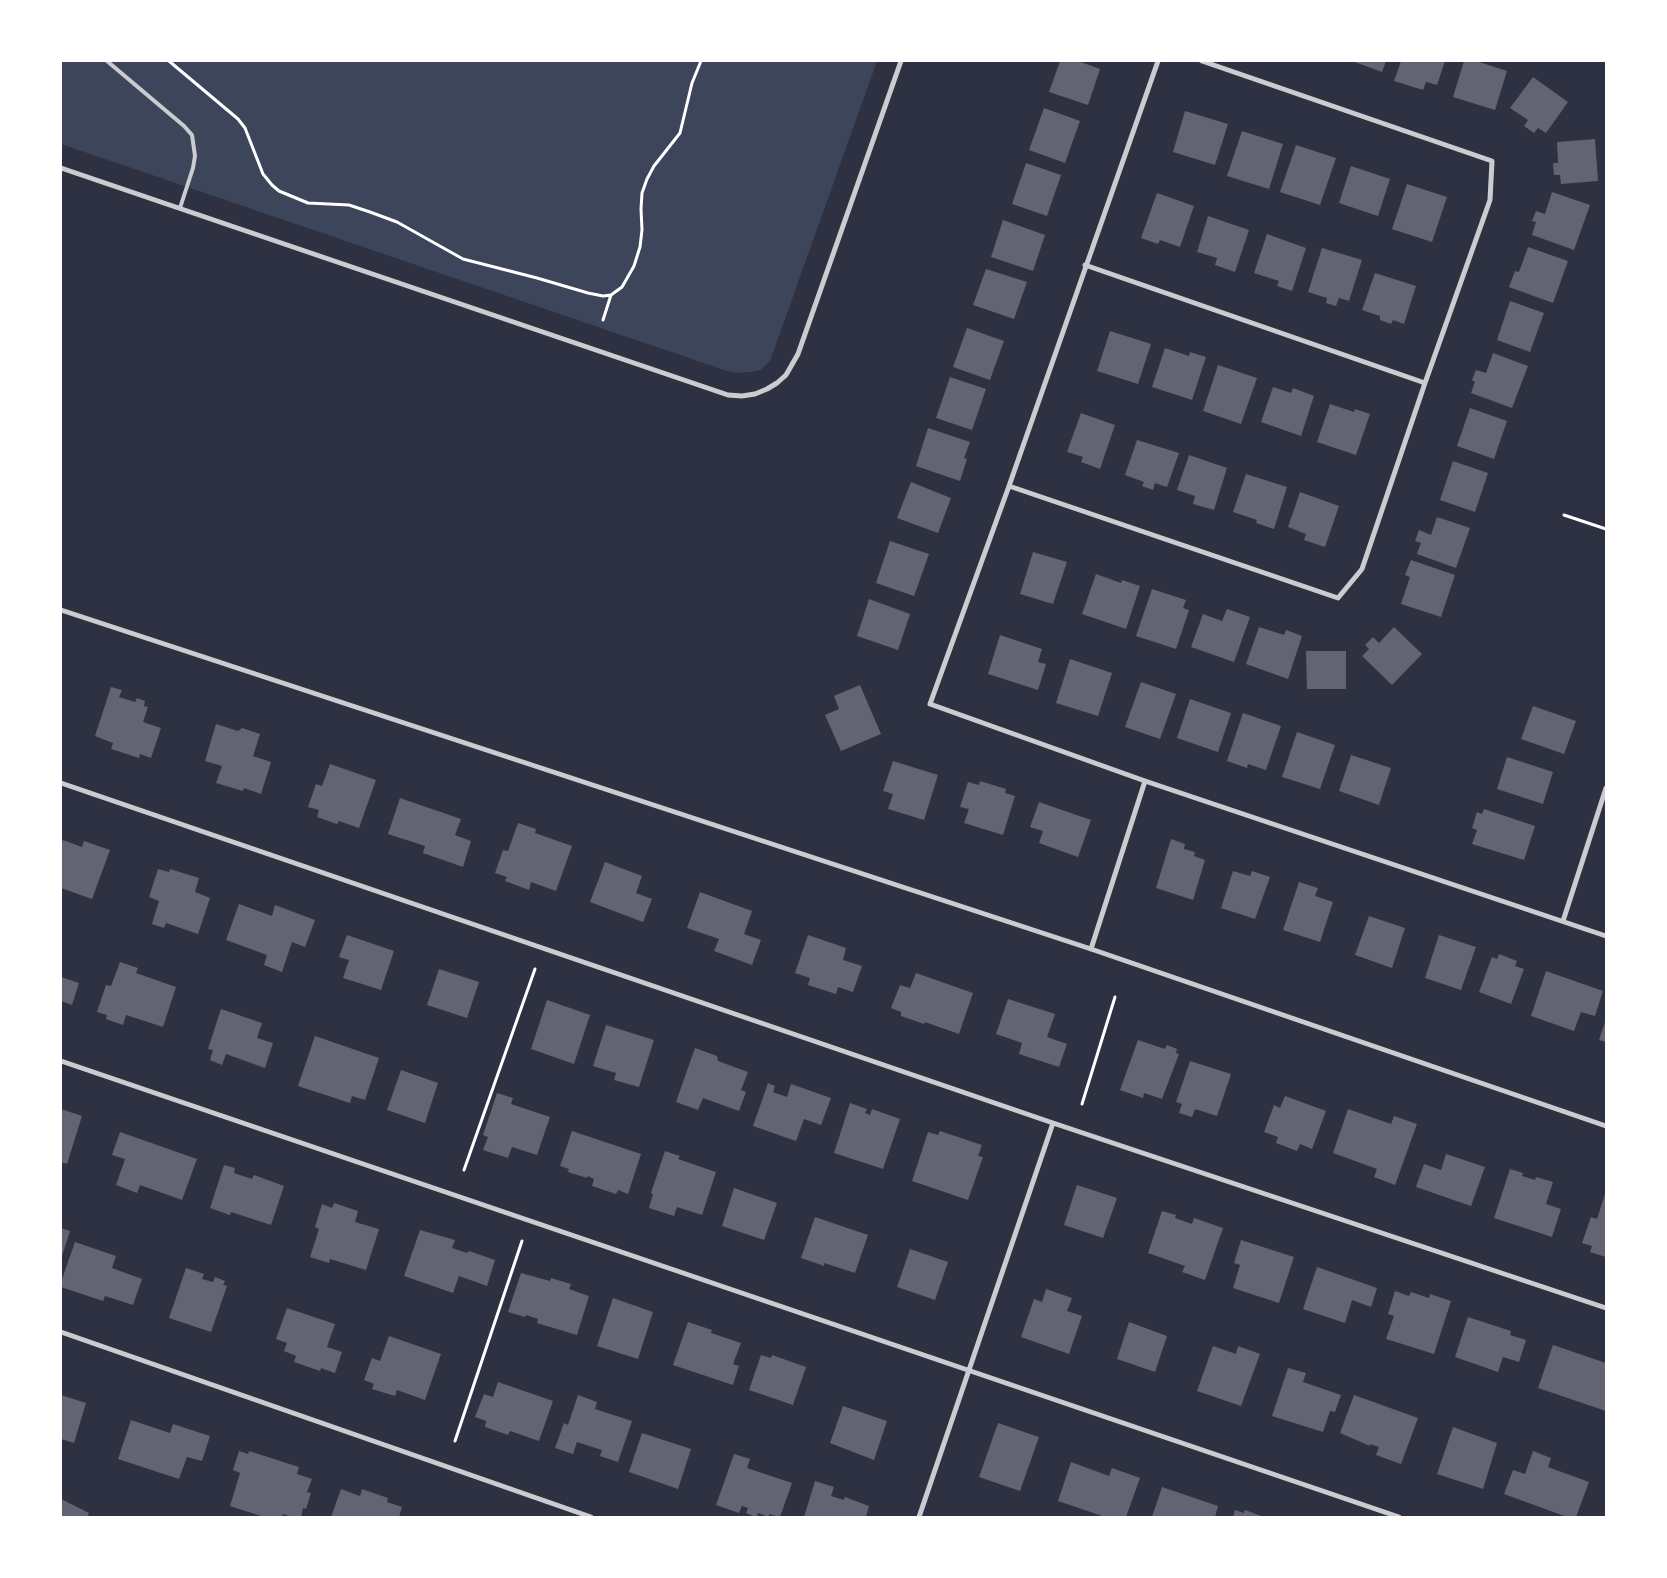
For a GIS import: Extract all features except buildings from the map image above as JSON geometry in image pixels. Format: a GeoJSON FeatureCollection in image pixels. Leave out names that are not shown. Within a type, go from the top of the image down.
{"type":"FeatureCollection","features":[{"type":"Feature","properties":{"kind":"street"},"geometry":{"type":"LineString","coordinates":[[61,168],[728,395],[742,396],[755,394],[767,389],[786,375],[798,354],[901,61]]}},
{"type":"Feature","properties":{"kind":"street"},"geometry":{"type":"LineString","coordinates":[[1158,61],[1009,486],[930,704],[1146,781],[1606,936]]}},
{"type":"Feature","properties":{"kind":"street"},"geometry":{"type":"LineString","coordinates":[[1009,486],[1338,598],[1362,569],[1490,200],[1492,162],[1202,61]]}},
{"type":"Feature","properties":{"kind":"street"},"geometry":{"type":"LineString","coordinates":[[1085,265],[1425,383]]}},
{"type":"Feature","properties":{"kind":"street"},"geometry":{"type":"LineString","coordinates":[[61,610],[1091,949],[1606,1126]]}},
{"type":"Feature","properties":{"kind":"street"},"geometry":{"type":"LineString","coordinates":[[1091,949],[1146,781]]}},
{"type":"Feature","properties":{"kind":"street"},"geometry":{"type":"LineString","coordinates":[[61,783],[1606,1308]]}},
{"type":"Feature","properties":{"kind":"street"},"geometry":{"type":"LineString","coordinates":[[1563,921],[1606,788]]}},
{"type":"Feature","properties":{"kind":"street"},"geometry":{"type":"LineString","coordinates":[[61,1061],[1399,1517]]}},
{"type":"Feature","properties":{"kind":"street"},"geometry":{"type":"LineString","coordinates":[[919,1517],[1054,1122]]}},
{"type":"Feature","properties":{"kind":"street"},"geometry":{"type":"LineString","coordinates":[[61,1332],[591,1517]]}},
{"type":"Feature","properties":{"kind":"street"},"geometry":{"type":"LineString","coordinates":[[568,1517],[570,1510]]}},
{"type":"Feature","properties":{"kind":"lane"},"geometry":{"type":"LineString","coordinates":[[107,61],[184,126],[192,135],[195,156],[180,208]]}},
{"type":"Feature","properties":{"kind":"path"},"geometry":{"type":"LineString","coordinates":[[169,61],[238,119],[244,128],[264,174],[279,191],[308,203],[349,206],[370,212],[397,222],[463,259],[603,296],[611,295],[622,287],[634,266],[640,247],[642,230],[642,193],[654,166],[680,133],[692,83],[701,61]]}},
{"type":"Feature","properties":{"kind":"path"},"geometry":{"type":"LineString","coordinates":[[603,320],[611,295]]}},
{"type":"Feature","properties":{"kind":"path"},"geometry":{"type":"LineString","coordinates":[[1564,515],[1606,529]]}},
{"type":"Feature","properties":{"kind":"path"},"geometry":{"type":"LineString","coordinates":[[464,1170],[534,969]]}},
{"type":"Feature","properties":{"kind":"path"},"geometry":{"type":"LineString","coordinates":[[1082,1104],[1115,996]]}},
{"type":"Feature","properties":{"kind":"path"},"geometry":{"type":"LineString","coordinates":[[455,1441],[522,1241]]}},
{"type":"Feature","properties":{"kind":"shaded area"},"geometry":{"type":"Polygon","coordinates":[[[61,61],[877,61],[770,361],[761,370],[737,373],[61,144],[61,61]]]}}]}
